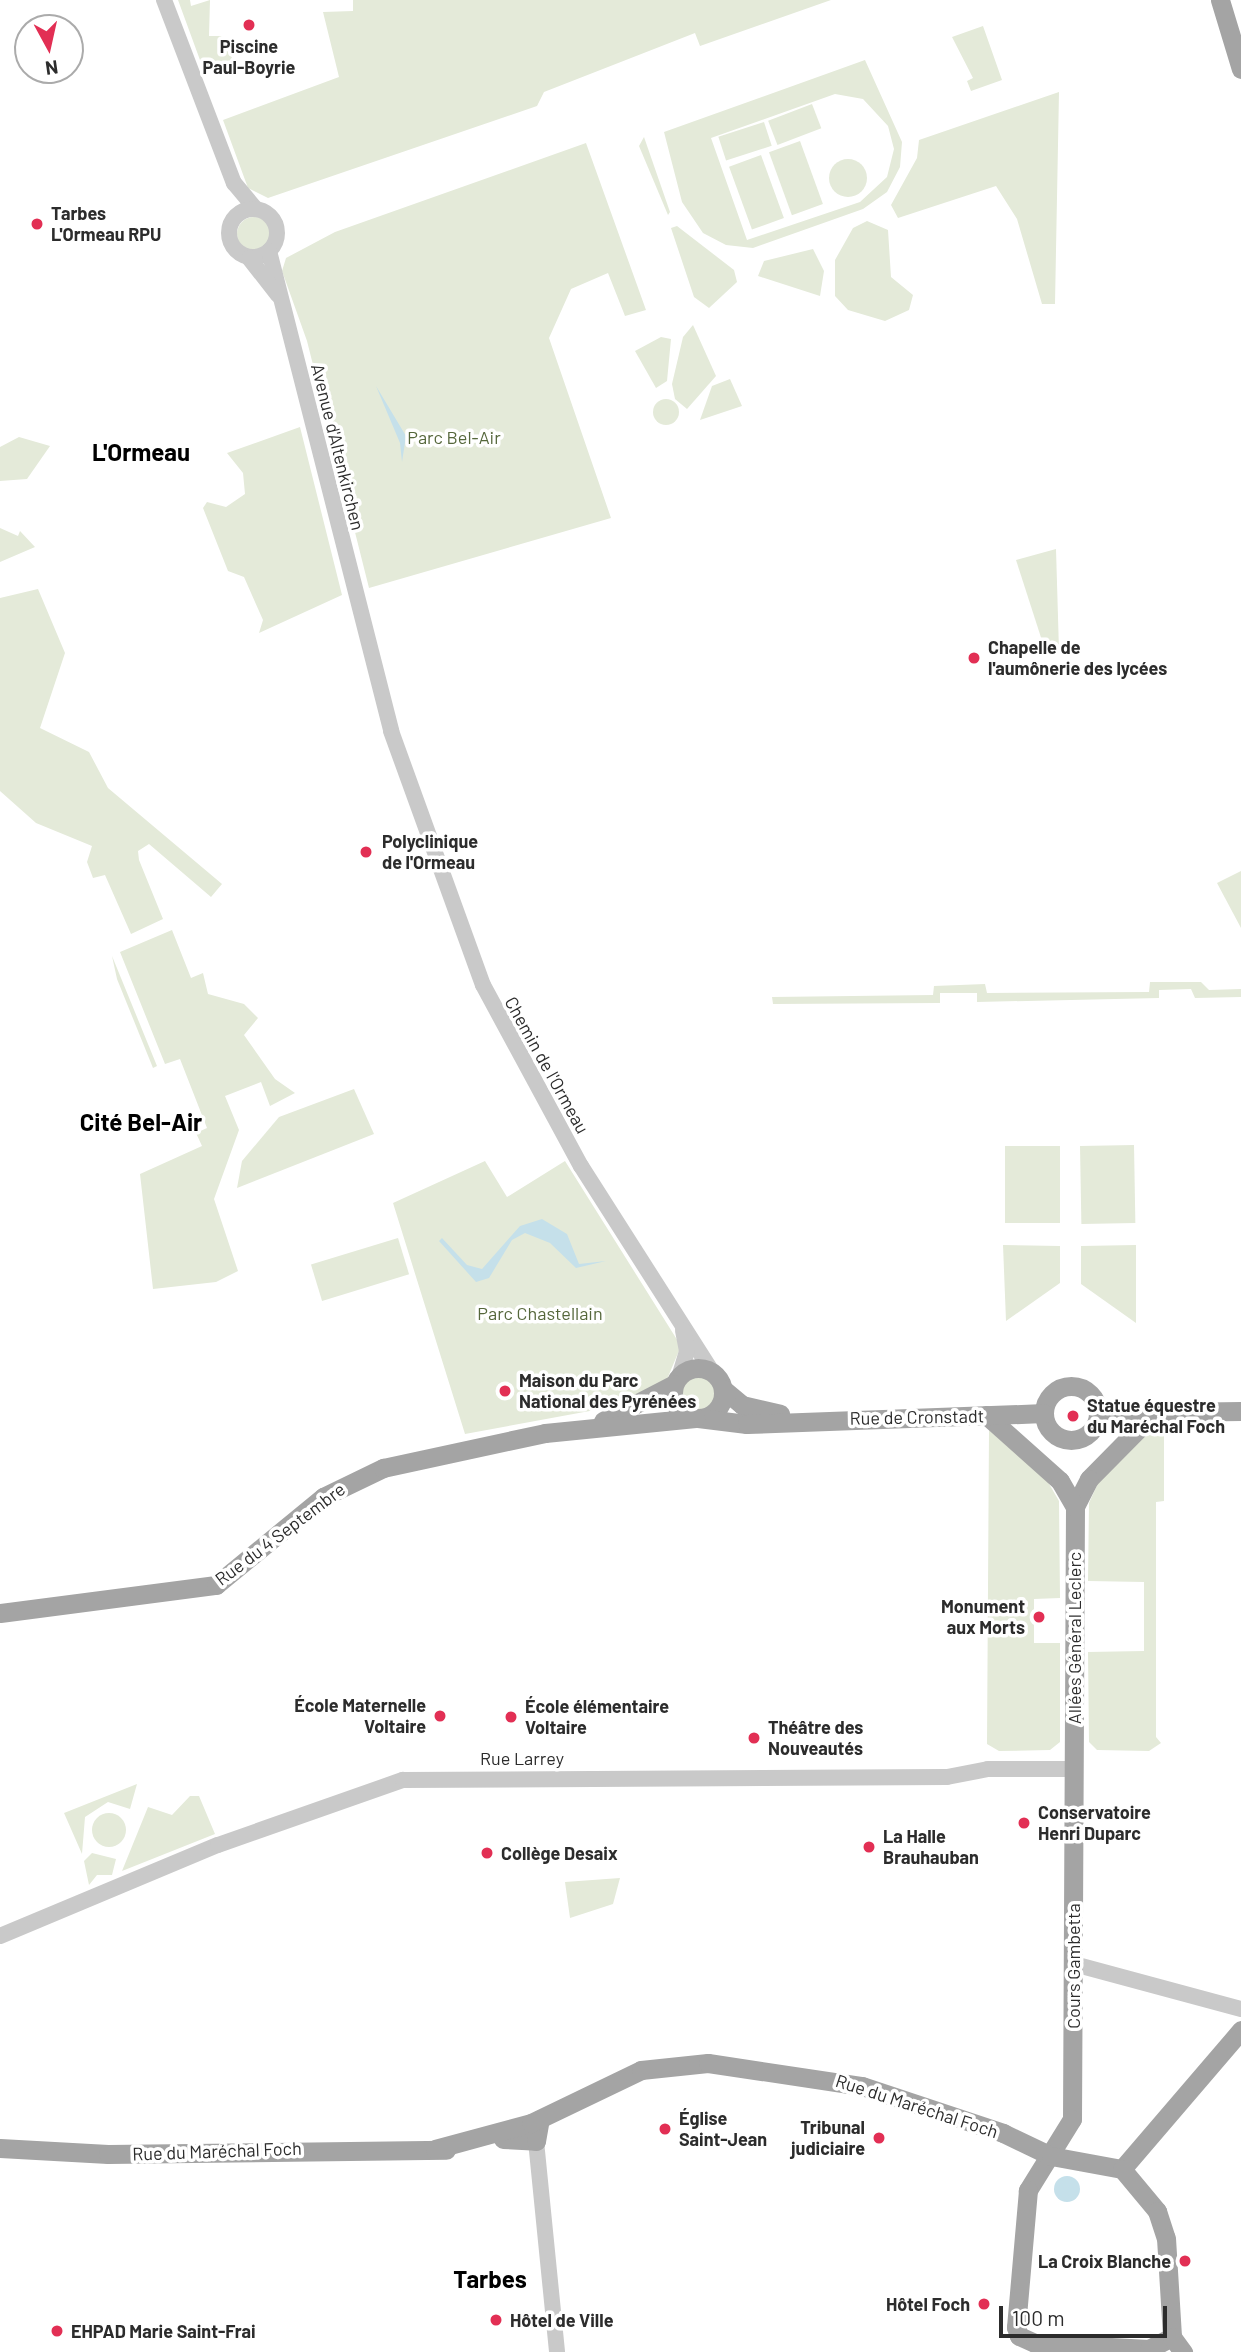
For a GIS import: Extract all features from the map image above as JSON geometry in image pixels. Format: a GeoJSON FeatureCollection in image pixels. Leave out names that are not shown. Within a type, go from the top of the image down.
{"type":"FeatureCollection","features":[{"type":"Feature","properties":{"kind":"main road"},"geometry":{"type":"LineString","coordinates":[[1220,0],[1241,69]]}},
{"type":"Feature","properties":{"kind":"main road"},"geometry":{"type":"LineString","coordinates":[[696,1367],[712,1371],[723,1390],[720,1406],[696,1418],[676,1406],[677,1379],[696,1367]]}},
{"type":"Feature","properties":{"kind":"main road","name":"Rue du 4 Septembre"},"geometry":{"type":"LineString","coordinates":[[597,1424],[677,1379]]}},
{"type":"Feature","properties":{"kind":"main road"},"geometry":{"type":"LineString","coordinates":[[1033,1457],[1026,1435],[1049,1397],[1071,1386],[1093,1397],[1108,1413],[1116,1452]]}},
{"type":"Feature","properties":{"kind":"main road","name":"Rue de Cronstadt"},"geometry":{"type":"LineString","coordinates":[[723,1390],[741,1405],[790,1419]]}},
{"type":"Feature","properties":{"kind":"main road"},"geometry":{"type":"LineString","coordinates":[[1038,1414],[1050,1431],[1076,1440],[1092,1430],[1108,1413],[1241,1411]]}},
{"type":"Feature","properties":{"kind":"main road","name":"Allées Général Leclerc"},"geometry":{"type":"LineString","coordinates":[[1074,1769],[1075,1507],[1089,1479],[1155,1412]]}},
{"type":"Feature","properties":{"kind":"main road","name":"Rue de Cronstadt"},"geometry":{"type":"LineString","coordinates":[[696,1418],[710,1424],[790,1419],[1038,1414]]}},
{"type":"Feature","properties":{"kind":"main road"},"geometry":{"type":"LineString","coordinates":[[986,1415],[1060,1481],[1075,1507]]}},
{"type":"Feature","properties":{"kind":"main road","name":"Rue du 4 Septembre"},"geometry":{"type":"LineString","coordinates":[[0,1613],[208,1588],[349,1481],[464,1447],[597,1424],[696,1418]]}},
{"type":"Feature","properties":{"kind":"main road","name":"Cours Gambetta"},"geometry":{"type":"LineString","coordinates":[[1074,1769],[1073,2119],[1028,2190],[1019,2336],[1035,2343],[1149,2350]]}},
{"type":"Feature","properties":{"kind":"main road"},"geometry":{"type":"LineString","coordinates":[[1149,2350],[1178,2344],[1166,2238],[1157,2211],[1122,2169],[1241,2030]]}},
{"type":"Feature","properties":{"kind":"main road","name":"Rue du Maréchal Foch"},"geometry":{"type":"LineString","coordinates":[[435,2149],[540,2119],[641,2070],[674,2064],[758,2066],[862,2085],[1003,2133],[1051,2156],[1122,2169]]}},
{"type":"Feature","properties":{"kind":"main road"},"geometry":{"type":"LineString","coordinates":[[536,2141],[540,2119]]}},
{"type":"Feature","properties":{"kind":"main road","name":"Rue du Maréchal Foch"},"geometry":{"type":"LineString","coordinates":[[0,2148],[108,2154],[435,2149],[519,2135],[536,2141]]}},
{"type":"Feature","properties":{"kind":"street"},"geometry":{"type":"LineString","coordinates":[[164,0],[234,183],[256,209],[276,226],[270,251],[249,257],[229,240],[234,217],[234,183]]}},
{"type":"Feature","properties":{"kind":"street"},"geometry":{"type":"LineString","coordinates":[[234,217],[256,209]]}},
{"type":"Feature","properties":{"kind":"street","name":"Avenue d'Altenkirchen"},"geometry":{"type":"LineString","coordinates":[[270,251],[359,603]]}},
{"type":"Feature","properties":{"kind":"street","name":"Avenue d'Altenkirchen"},"geometry":{"type":"LineString","coordinates":[[249,257],[281,300]]}},
{"type":"Feature","properties":{"kind":"street","name":"Chemin de l'Ormeau"},"geometry":{"type":"LineString","coordinates":[[359,603],[391,731],[504,1033],[712,1371]]}},
{"type":"Feature","properties":{"kind":"street","name":"Chemin de l'Ormeau"},"geometry":{"type":"LineString","coordinates":[[677,1379],[687,1351],[683,1324]]}},
{"type":"Feature","properties":{"kind":"street","name":"Rue Larrey"},"geometry":{"type":"LineString","coordinates":[[0,1936],[218,1845],[403,1780],[947,1777],[988,1769],[1074,1769]]}},
{"type":"Feature","properties":{"kind":"street"},"geometry":{"type":"LineString","coordinates":[[1074,1964],[1241,2009]]}},
{"type":"Feature","properties":{"kind":"street"},"geometry":{"type":"LineString","coordinates":[[536,2141],[557,2352]]}},
{"type":"Feature","properties":{"kind":"green space"},"geometry":{"type":"Polygon","coordinates":[[[178,0],[190,0],[191,6],[210,0],[209,36],[221,36],[233,60],[204,71],[178,0]]]}},
{"type":"Feature","properties":{"kind":"green space"},"geometry":{"type":"Polygon","coordinates":[[[353,0],[831,0],[700,46],[695,33],[544,92],[537,106],[268,198],[248,188],[223,120],[339,77],[323,12],[353,11],[353,0]]]}},
{"type":"Feature","properties":{"kind":"green space"},"geometry":{"type":"Polygon","coordinates":[[[983,26],[1002,80],[971,91],[967,81],[973,78],[952,37],[983,26]]]}},
{"type":"Feature","properties":{"kind":"green space"},"geometry":{"type":"Polygon","coordinates":[[[865,60],[902,142],[900,167],[887,192],[863,209],[753,248],[726,245],[703,233],[682,202],[664,132],[865,60]],[[835,94],[711,138],[747,240],[860,202],[887,177],[894,149],[888,126],[863,99],[835,94]]]}},
{"type":"Feature","properties":{"kind":"green space"},"geometry":{"type":"Polygon","coordinates":[[[1059,92],[1055,304],[1042,304],[1017,219],[996,186],[898,218],[891,205],[917,158],[919,140],[1059,92]]]}},
{"type":"Feature","properties":{"kind":"green space"},"geometry":{"type":"Polygon","coordinates":[[[812,104],[821,128],[777,145],[768,121],[812,104]]]}},
{"type":"Feature","properties":{"kind":"green space"},"geometry":{"type":"Polygon","coordinates":[[[764,122],[772,146],[726,161],[718,137],[764,122]]]}},
{"type":"Feature","properties":{"kind":"green space"},"geometry":{"type":"Polygon","coordinates":[[[644,137],[670,212],[668,215],[639,146],[644,137]]]}},
{"type":"Feature","properties":{"kind":"green space"},"geometry":{"type":"Polygon","coordinates":[[[800,141],[823,204],[792,215],[769,152],[800,141]]]}},
{"type":"Feature","properties":{"kind":"green space","name":"Parc Bel-Air"},"geometry":{"type":"Polygon","coordinates":[[[586,143],[646,310],[625,316],[608,273],[571,289],[549,338],[611,518],[369,588],[307,341],[282,271],[286,258],[335,232],[586,143]]]}},
{"type":"Feature","properties":{"kind":"green space"},"geometry":{"type":"Polygon","coordinates":[[[761,155],[784,218],[752,230],[729,167],[761,155]]]}},
{"type":"Feature","properties":{"kind":"green space"},"geometry":{"type":"Polygon","coordinates":[[[848,159],[861,165],[867,178],[861,191],[848,197],[835,191],[829,178],[835,165],[848,159]]]}},
{"type":"Feature","properties":{"kind":"green space"},"geometry":{"type":"Polygon","coordinates":[[[254,217],[266,222],[271,234],[266,246],[254,251],[242,246],[237,234],[242,222],[254,217]]]}},
{"type":"Feature","properties":{"kind":"green space"},"geometry":{"type":"Polygon","coordinates":[[[867,221],[888,230],[891,277],[913,295],[909,310],[885,321],[848,310],[835,296],[835,260],[853,228],[867,221]]]}},
{"type":"Feature","properties":{"kind":"green space"},"geometry":{"type":"Polygon","coordinates":[[[677,226],[734,270],[737,282],[709,308],[694,297],[671,228],[677,226]]]}},
{"type":"Feature","properties":{"kind":"green space"},"geometry":{"type":"Polygon","coordinates":[[[813,249],[824,271],[820,296],[758,276],[764,261],[813,249]]]}},
{"type":"Feature","properties":{"kind":"green space"},"geometry":{"type":"Polygon","coordinates":[[[693,325],[716,376],[687,409],[675,399],[672,384],[683,337],[693,325]]]}},
{"type":"Feature","properties":{"kind":"green space"},"geometry":{"type":"Polygon","coordinates":[[[661,337],[671,339],[667,381],[656,388],[635,351],[661,337]]]}},
{"type":"Feature","properties":{"kind":"green space"},"geometry":{"type":"Polygon","coordinates":[[[730,379],[742,406],[700,420],[712,386],[730,379]]]}},
{"type":"Feature","properties":{"kind":"green space"},"geometry":{"type":"Polygon","coordinates":[[[666,399],[675,403],[679,412],[675,421],[666,425],[657,421],[653,412],[657,403],[666,399]]]}},
{"type":"Feature","properties":{"kind":"green space"},"geometry":{"type":"Polygon","coordinates":[[[300,427],[342,595],[259,633],[263,620],[244,577],[228,571],[203,508],[207,502],[226,507],[245,494],[243,473],[227,453],[300,427]]]}},
{"type":"Feature","properties":{"kind":"green space"},"geometry":{"type":"Polygon","coordinates":[[[19,437],[50,446],[27,479],[0,481],[0,447],[19,437]]]}},
{"type":"Feature","properties":{"kind":"green space"},"geometry":{"type":"Polygon","coordinates":[[[0,528],[18,536],[20,531],[35,547],[0,562],[0,528]]]}},
{"type":"Feature","properties":{"kind":"green space"},"geometry":{"type":"Polygon","coordinates":[[[1056,549],[1059,651],[1046,653],[1016,560],[1056,549]]]}},
{"type":"Feature","properties":{"kind":"green space"},"geometry":{"type":"Polygon","coordinates":[[[38,589],[65,653],[40,728],[89,752],[108,788],[222,884],[211,897],[149,844],[138,851],[139,860],[163,919],[131,934],[105,875],[93,878],[87,862],[92,846],[36,823],[0,791],[0,598],[38,589]]]}},
{"type":"Feature","properties":{"kind":"green space"},"geometry":{"type":"Polygon","coordinates":[[[1241,871],[1241,928],[1217,883],[1241,871]]]}},
{"type":"Feature","properties":{"kind":"green space"},"geometry":{"type":"Polygon","coordinates":[[[172,930],[191,978],[203,973],[208,994],[244,1004],[258,1018],[244,1035],[275,1079],[295,1093],[270,1106],[261,1082],[225,1096],[239,1130],[214,1199],[238,1271],[216,1282],[153,1289],[140,1174],[202,1146],[196,1133],[207,1128],[180,1059],[165,1064],[120,952],[172,930]]]}},
{"type":"Feature","properties":{"kind":"green space"},"geometry":{"type":"Polygon","coordinates":[[[112,956],[157,1066],[153,1068],[117,979],[112,956]]]}},
{"type":"Feature","properties":{"kind":"green space"},"geometry":{"type":"Polygon","coordinates":[[[1150,982],[1201,982],[1209,990],[1241,989],[1241,997],[1195,998],[1191,989],[1159,990],[1159,998],[977,1002],[977,993],[940,993],[940,1003],[773,1004],[772,997],[933,995],[934,986],[985,984],[987,993],[1149,992],[1150,982]]]}},
{"type":"Feature","properties":{"kind":"green space"},"geometry":{"type":"Polygon","coordinates":[[[354,1089],[374,1134],[237,1188],[242,1161],[279,1117],[354,1089]]]}},
{"type":"Feature","properties":{"kind":"green space"},"geometry":{"type":"Polygon","coordinates":[[[1134,1145],[1135,1223],[1081,1224],[1080,1146],[1134,1145]]]}},
{"type":"Feature","properties":{"kind":"green space"},"geometry":{"type":"Polygon","coordinates":[[[1005,1146],[1060,1146],[1060,1223],[1005,1223],[1005,1146]]]}},
{"type":"Feature","properties":{"kind":"green space","name":"Parc Chastellain"},"geometry":{"type":"Polygon","coordinates":[[[485,1161],[507,1197],[565,1161],[681,1346],[665,1384],[606,1408],[465,1434],[393,1203],[485,1161]]]}},
{"type":"Feature","properties":{"kind":"green space"},"geometry":{"type":"Polygon","coordinates":[[[398,1238],[409,1274],[322,1301],[311,1265],[398,1238]]]}},
{"type":"Feature","properties":{"kind":"green space"},"geometry":{"type":"Polygon","coordinates":[[[1003,1245],[1060,1246],[1060,1283],[1006,1321],[1003,1245]]]}},
{"type":"Feature","properties":{"kind":"green space"},"geometry":{"type":"Polygon","coordinates":[[[1136,1245],[1136,1323],[1081,1284],[1081,1246],[1136,1245]]]}},
{"type":"Feature","properties":{"kind":"green space"},"geometry":{"type":"Polygon","coordinates":[[[699,1372],[707,1373],[713,1378],[718,1384],[718,1400],[713,1406],[707,1411],[699,1412],[691,1411],[685,1406],[680,1400],[679,1392],[680,1384],[685,1378],[691,1373],[699,1372]]]}},
{"type":"Feature","properties":{"kind":"green space"},"geometry":{"type":"Polygon","coordinates":[[[1152,1427],[1153,1433],[1164,1433],[1164,1501],[1156,1502],[1156,1737],[1161,1743],[1149,1751],[1097,1750],[1089,1742],[1088,1652],[1144,1651],[1144,1582],[1088,1581],[1089,1503],[1099,1481],[1152,1427]]]}},
{"type":"Feature","properties":{"kind":"green space"},"geometry":{"type":"Polygon","coordinates":[[[989,1430],[1048,1482],[1059,1501],[1060,1598],[1034,1599],[1034,1643],[1060,1643],[1060,1742],[1050,1750],[999,1751],[987,1744],[989,1430]]]}},
{"type":"Feature","properties":{"kind":"green space"},"geometry":{"type":"Polygon","coordinates":[[[137,1784],[130,1809],[108,1802],[85,1817],[82,1854],[64,1813],[137,1784]]]}},
{"type":"Feature","properties":{"kind":"green space"},"geometry":{"type":"Polygon","coordinates":[[[190,1796],[199,1796],[215,1834],[122,1871],[148,1807],[172,1815],[190,1796]]]}},
{"type":"Feature","properties":{"kind":"green space"},"geometry":{"type":"Polygon","coordinates":[[[109,1813],[121,1818],[126,1830],[121,1842],[109,1847],[97,1842],[92,1830],[97,1818],[109,1813]]]}},
{"type":"Feature","properties":{"kind":"green space"},"geometry":{"type":"Polygon","coordinates":[[[92,1853],[116,1859],[112,1875],[97,1875],[89,1885],[84,1861],[92,1853]]]}},
{"type":"Feature","properties":{"kind":"green space"},"geometry":{"type":"Polygon","coordinates":[[[620,1878],[613,1904],[570,1918],[565,1882],[620,1878]]]}},
{"type":"Feature","properties":{"kind":"water"},"geometry":{"type":"Polygon","coordinates":[[[376,386],[406,436],[402,462],[400,443],[376,386]]]}},
{"type":"Feature","properties":{"kind":"water"},"geometry":{"type":"Polygon","coordinates":[[[542,1219],[567,1234],[579,1264],[606,1261],[576,1268],[550,1243],[525,1233],[512,1240],[489,1278],[476,1282],[439,1241],[442,1238],[467,1265],[482,1269],[520,1226],[542,1219]]]}},
{"type":"Feature","properties":{"kind":"water"},"geometry":{"type":"Polygon","coordinates":[[[1067,2176],[1077,2179],[1080,2189],[1077,2199],[1067,2202],[1057,2199],[1054,2189],[1057,2179],[1067,2176]]]}},
{"type":"Feature","properties":{"kind":"place","name":"Piscine Paul-Boyrie"},"geometry":{"type":"Point","coordinates":[249,25]}},
{"type":"Feature","properties":{"kind":"place","name":"Tarbes L'Ormeau RPU"},"geometry":{"type":"Point","coordinates":[37,224]}},
{"type":"Feature","properties":{"kind":"place","name":"Chapelle de l'aumônerie des lycées"},"geometry":{"type":"Point","coordinates":[974,658]}},
{"type":"Feature","properties":{"kind":"place","name":"Polyclinique de l'Ormeau"},"geometry":{"type":"Point","coordinates":[366,852]}},
{"type":"Feature","properties":{"kind":"place","name":"Maison du Parc National des Pyrénées"},"geometry":{"type":"Point","coordinates":[505,1391]}},
{"type":"Feature","properties":{"kind":"place","name":"Statue équestre du Maréchal Foch"},"geometry":{"type":"Point","coordinates":[1073,1416]}},
{"type":"Feature","properties":{"kind":"place","name":"Monument aux Morts"},"geometry":{"type":"Point","coordinates":[1039,1617]}},
{"type":"Feature","properties":{"kind":"place","name":"École Maternelle Voltaire"},"geometry":{"type":"Point","coordinates":[440,1716]}},
{"type":"Feature","properties":{"kind":"place","name":"École élémentaire Voltaire"},"geometry":{"type":"Point","coordinates":[511,1717]}},
{"type":"Feature","properties":{"kind":"place","name":"Théâtre des Nouveautés"},"geometry":{"type":"Point","coordinates":[754,1738]}},
{"type":"Feature","properties":{"kind":"place","name":"Conservatoire Henri Duparc"},"geometry":{"type":"Point","coordinates":[1024,1823]}},
{"type":"Feature","properties":{"kind":"place","name":"La Halle Brauhauban"},"geometry":{"type":"Point","coordinates":[869,1847]}},
{"type":"Feature","properties":{"kind":"place","name":"Collège Desaix"},"geometry":{"type":"Point","coordinates":[487,1853]}},
{"type":"Feature","properties":{"kind":"place","name":"Église Saint-Jean"},"geometry":{"type":"Point","coordinates":[665,2129]}},
{"type":"Feature","properties":{"kind":"place","name":"Tribunal judiciaire"},"geometry":{"type":"Point","coordinates":[879,2138]}},
{"type":"Feature","properties":{"kind":"place","name":"La Croix Blanche"},"geometry":{"type":"Point","coordinates":[1185,2261]}},
{"type":"Feature","properties":{"kind":"place","name":"Hôtel Foch"},"geometry":{"type":"Point","coordinates":[984,2304]}},
{"type":"Feature","properties":{"kind":"place","name":"Hôtel de Ville"},"geometry":{"type":"Point","coordinates":[496,2320]}},
{"type":"Feature","properties":{"kind":"place","name":"EHPAD Marie Saint-Frai"},"geometry":{"type":"Point","coordinates":[57,2331]}},
{"type":"Feature","properties":{"kind":"district","name":"L'Ormeau"},"geometry":{"type":"Point","coordinates":[141,452]}},
{"type":"Feature","properties":{"kind":"district","name":"Cité Bel-Air"},"geometry":{"type":"Point","coordinates":[141,1122]}},
{"type":"Feature","properties":{"kind":"district","name":"Tarbes"},"geometry":{"type":"Point","coordinates":[490,2279]}}]}
